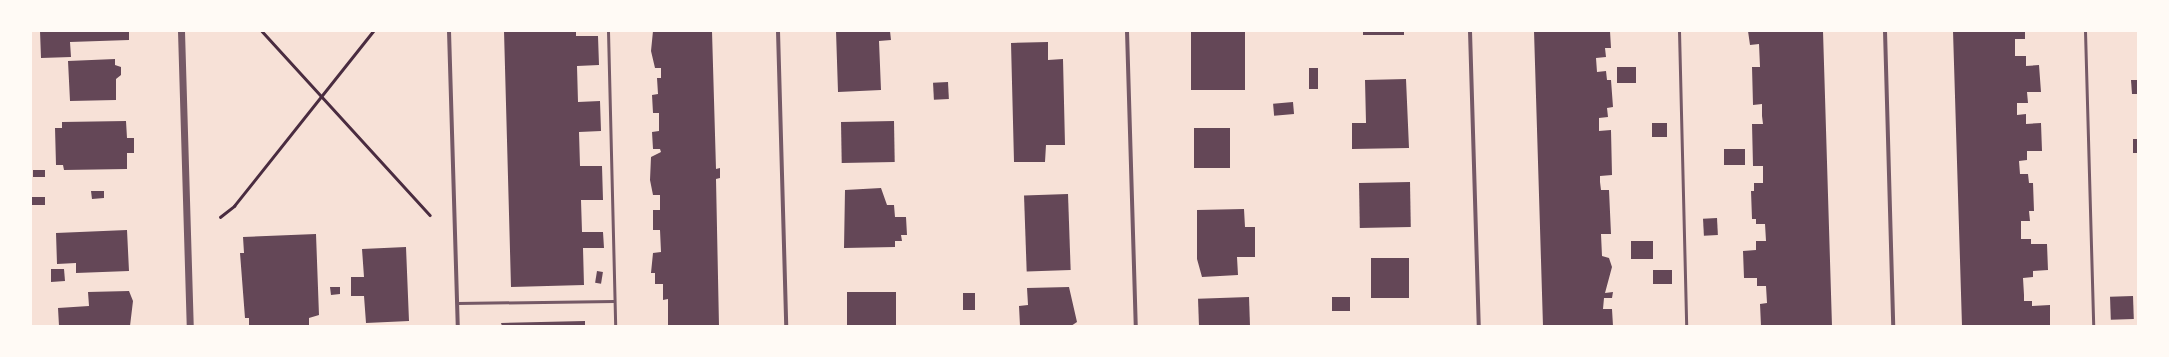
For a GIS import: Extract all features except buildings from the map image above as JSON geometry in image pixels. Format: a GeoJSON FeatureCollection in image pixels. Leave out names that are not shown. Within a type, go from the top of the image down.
{"type":"FeatureCollection","features":[{"type":"Feature","properties":{"kind":"street"},"geometry":{"type":"LineString","coordinates":[[181,31],[190,326]]}},
{"type":"Feature","properties":{"kind":"street"},"geometry":{"type":"LineString","coordinates":[[449,31],[458,326]]}},
{"type":"Feature","properties":{"kind":"street"},"geometry":{"type":"LineString","coordinates":[[778,31],[786,326]]}},
{"type":"Feature","properties":{"kind":"street"},"geometry":{"type":"LineString","coordinates":[[1127,31],[1136,326]]}},
{"type":"Feature","properties":{"kind":"street"},"geometry":{"type":"LineString","coordinates":[[1470,31],[1479,326]]}},
{"type":"Feature","properties":{"kind":"street"},"geometry":{"type":"LineString","coordinates":[[1885,31],[1893,326]]}},
{"type":"Feature","properties":{"kind":"lane"},"geometry":{"type":"LineString","coordinates":[[608,31],[615,326]]}},
{"type":"Feature","properties":{"kind":"lane"},"geometry":{"type":"LineString","coordinates":[[1679,31],[1686,326]]}},
{"type":"Feature","properties":{"kind":"lane"},"geometry":{"type":"LineString","coordinates":[[2085,31],[2093,326]]}},
{"type":"Feature","properties":{"kind":"lane"},"geometry":{"type":"LineString","coordinates":[[457,303],[614,301]]}},
{"type":"Feature","properties":{"kind":"path"},"geometry":{"type":"LineString","coordinates":[[262,31],[430,215]]}},
{"type":"Feature","properties":{"kind":"path"},"geometry":{"type":"LineString","coordinates":[[220,217],[234,206],[323,98],[373,31]]}}]}
